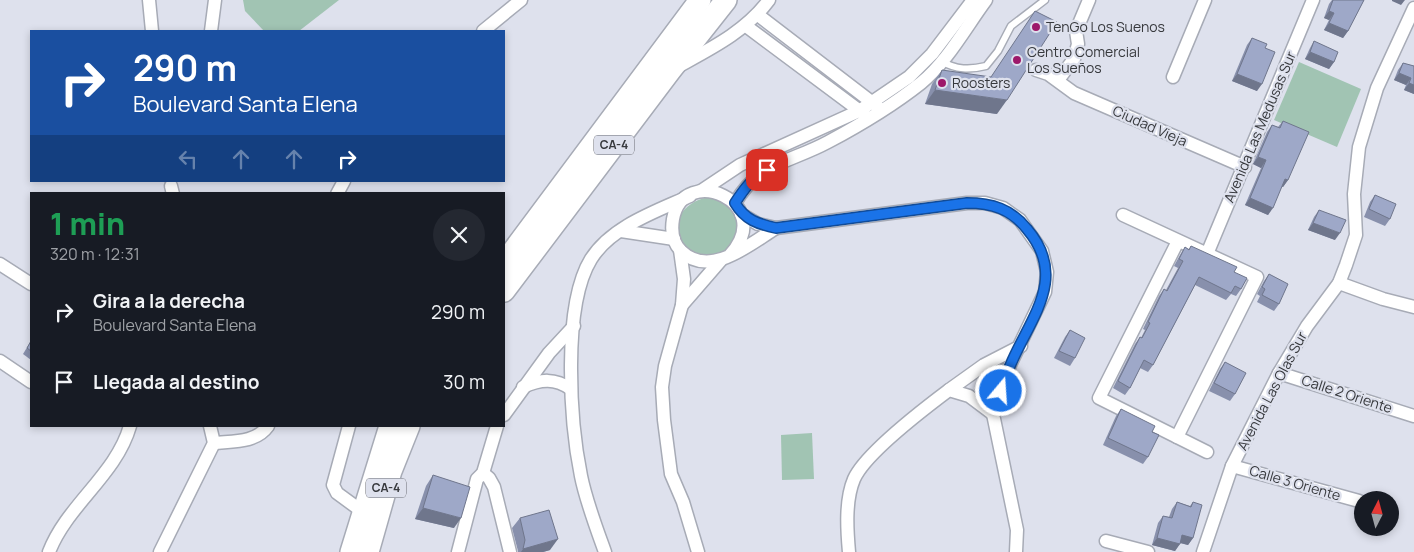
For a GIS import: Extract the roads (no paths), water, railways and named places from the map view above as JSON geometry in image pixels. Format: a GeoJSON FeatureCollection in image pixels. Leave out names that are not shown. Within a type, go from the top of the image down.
{"type":"FeatureCollection","features":[{"type":"Feature","properties":{"kind":"highway","name":"CA-4"},"geometry":{"type":"LineString","coordinates":[[505,261],[700,0]]}},
{"type":"Feature","properties":{"kind":"highway","name":"CA-4"},"geometry":{"type":"LineString","coordinates":[[505,290],[726,0]]}},
{"type":"Feature","properties":{"kind":"highway","name":"CA-4"},"geometry":{"type":"LineString","coordinates":[[351,552],[390,427]]}},
{"type":"Feature","properties":{"kind":"highway","name":"CA-4"},"geometry":{"type":"LineString","coordinates":[[368,552],[391,471],[409,427]]}},
{"type":"Feature","properties":{"kind":"street"},"geometry":{"type":"LineString","coordinates":[[149,0],[152,30]]}},
{"type":"Feature","properties":{"kind":"street"},"geometry":{"type":"LineString","coordinates":[[211,30],[215,0]]}},
{"type":"Feature","properties":{"kind":"street"},"geometry":{"type":"LineString","coordinates":[[484,30],[522,0]]}},
{"type":"Feature","properties":{"kind":"street"},"geometry":{"type":"LineString","coordinates":[[670,71],[714,47],[746,26],[758,15],[769,0]]}},
{"type":"Feature","properties":{"kind":"street"},"geometry":{"type":"LineString","coordinates":[[682,304],[725,258],[738,247],[742,236],[738,209],[756,176],[826,143],[864,114],[922,82],[972,0]]}},
{"type":"Feature","properties":{"kind":"street"},"geometry":{"type":"LineString","coordinates":[[937,58],[986,0]]}},
{"type":"Feature","properties":{"kind":"street"},"geometry":{"type":"LineString","coordinates":[[1058,80],[1074,59],[1078,44],[1076,31],[1089,0]]}},
{"type":"Feature","properties":{"kind":"street"},"geometry":{"type":"LineString","coordinates":[[1173,77],[1205,0]]}},
{"type":"Feature","properties":{"kind":"street","name":"Avenida Las Medusas Sur"},"geometry":{"type":"LineString","coordinates":[[1207,254],[1313,0]]}},
{"type":"Feature","properties":{"kind":"street","name":"Avenida Las Olas Sur"},"geometry":{"type":"LineString","coordinates":[[1203,552],[1232,466],[1279,373],[1307,326],[1339,283],[1356,235],[1354,194],[1359,147],[1377,88],[1414,8]]}},
{"type":"Feature","properties":{"kind":"street"},"geometry":{"type":"LineString","coordinates":[[758,15],[877,106]]}},
{"type":"Feature","properties":{"kind":"street"},"geometry":{"type":"LineString","coordinates":[[746,26],[864,114]]}},
{"type":"Feature","properties":{"kind":"street","name":"Ciudad Vieja"},"geometry":{"type":"LineString","coordinates":[[1036,70],[1058,80],[1074,93],[1244,167]]}},
{"type":"Feature","properties":{"kind":"street"},"geometry":{"type":"LineString","coordinates":[[698,552],[683,502],[671,474],[664,420],[662,387],[665,366],[682,304],[684,279],[672,227],[674,214],[680,204],[748,161],[781,144],[864,114]]}},
{"type":"Feature","properties":{"kind":"street"},"geometry":{"type":"LineString","coordinates":[[605,552],[581,478],[575,444],[571,390],[574,326],[584,273],[592,258],[621,231],[646,216],[696,193],[714,191],[725,196],[738,209],[758,224],[776,228],[967,203],[985,203],[1003,208],[1020,220],[1042,251],[1047,272],[1045,292],[1021,346],[1010,365],[993,414],[1017,530],[1016,552]]}},
{"type":"Feature","properties":{"kind":"street"},"geometry":{"type":"LineString","coordinates":[[1123,215],[1257,277],[1177,437]]}},
{"type":"Feature","properties":{"kind":"street"},"geometry":{"type":"LineString","coordinates":[[621,231],[677,244],[698,262],[725,258],[776,228]]}},
{"type":"Feature","properties":{"kind":"street"},"geometry":{"type":"LineString","coordinates":[[1178,241],[1098,398],[1207,452]]}},
{"type":"Feature","properties":{"kind":"street"},"geometry":{"type":"LineString","coordinates":[[0,264],[30,283]]}},
{"type":"Feature","properties":{"kind":"street"},"geometry":{"type":"LineString","coordinates":[[1339,283],[1383,299],[1414,307]]}},
{"type":"Feature","properties":{"kind":"street"},"geometry":{"type":"LineString","coordinates":[[505,414],[523,387],[574,326]]}},
{"type":"Feature","properties":{"kind":"street"},"geometry":{"type":"LineString","coordinates":[[849,552],[848,520],[854,480],[865,464],[914,417],[949,390],[984,365],[1021,346]]}},
{"type":"Feature","properties":{"kind":"street"},"geometry":{"type":"LineString","coordinates":[[0,361],[30,381]]}},
{"type":"Feature","properties":{"kind":"street","name":"Calle 2 Oriente"},"geometry":{"type":"LineString","coordinates":[[1279,373],[1414,416]]}},
{"type":"Feature","properties":{"kind":"street"},"geometry":{"type":"LineString","coordinates":[[523,387],[536,381],[548,380],[561,383],[571,390]]}},
{"type":"Feature","properties":{"kind":"street"},"geometry":{"type":"LineString","coordinates":[[949,390],[969,396],[993,414]]}},
{"type":"Feature","properties":{"kind":"street"},"geometry":{"type":"LineString","coordinates":[[49,552],[63,526],[124,445],[130,427]]}},
{"type":"Feature","properties":{"kind":"street"},"geometry":{"type":"LineString","coordinates":[[160,552],[214,443],[210,427]]}},
{"type":"Feature","properties":{"kind":"street"},"geometry":{"type":"LineString","coordinates":[[214,443],[249,439],[262,434],[267,427]]}},
{"type":"Feature","properties":{"kind":"street"},"geometry":{"type":"LineString","coordinates":[[349,427],[333,485],[337,493],[364,512]]}},
{"type":"Feature","properties":{"kind":"street"},"geometry":{"type":"LineString","coordinates":[[458,552],[477,479],[482,474],[497,427]]}},
{"type":"Feature","properties":{"kind":"street","name":"Calle 3 Oriente"},"geometry":{"type":"LineString","coordinates":[[1232,466],[1354,499]]}},
{"type":"Feature","properties":{"kind":"street"},"geometry":{"type":"LineString","coordinates":[[482,474],[489,478],[494,487],[510,552]]}},
{"type":"Feature","properties":{"kind":"street"},"geometry":{"type":"LineString","coordinates":[[1106,541],[1148,552]]}},
{"type":"Feature","properties":{"kind":"lane"},"geometry":{"type":"LineString","coordinates":[[937,58],[962,69],[986,66],[998,51],[1011,26],[1045,0]]}},
{"type":"Feature","properties":{"kind":"place","name":"TenGo Los Suenos"},"geometry":{"type":"Point","coordinates":[1036,27]}},
{"type":"Feature","properties":{"kind":"place","name":"Centro Comercial Los Sueños"},"geometry":{"type":"Point","coordinates":[1017,60]}},
{"type":"Feature","properties":{"kind":"place","name":"Roosters"},"geometry":{"type":"Point","coordinates":[942,83]}}]}
